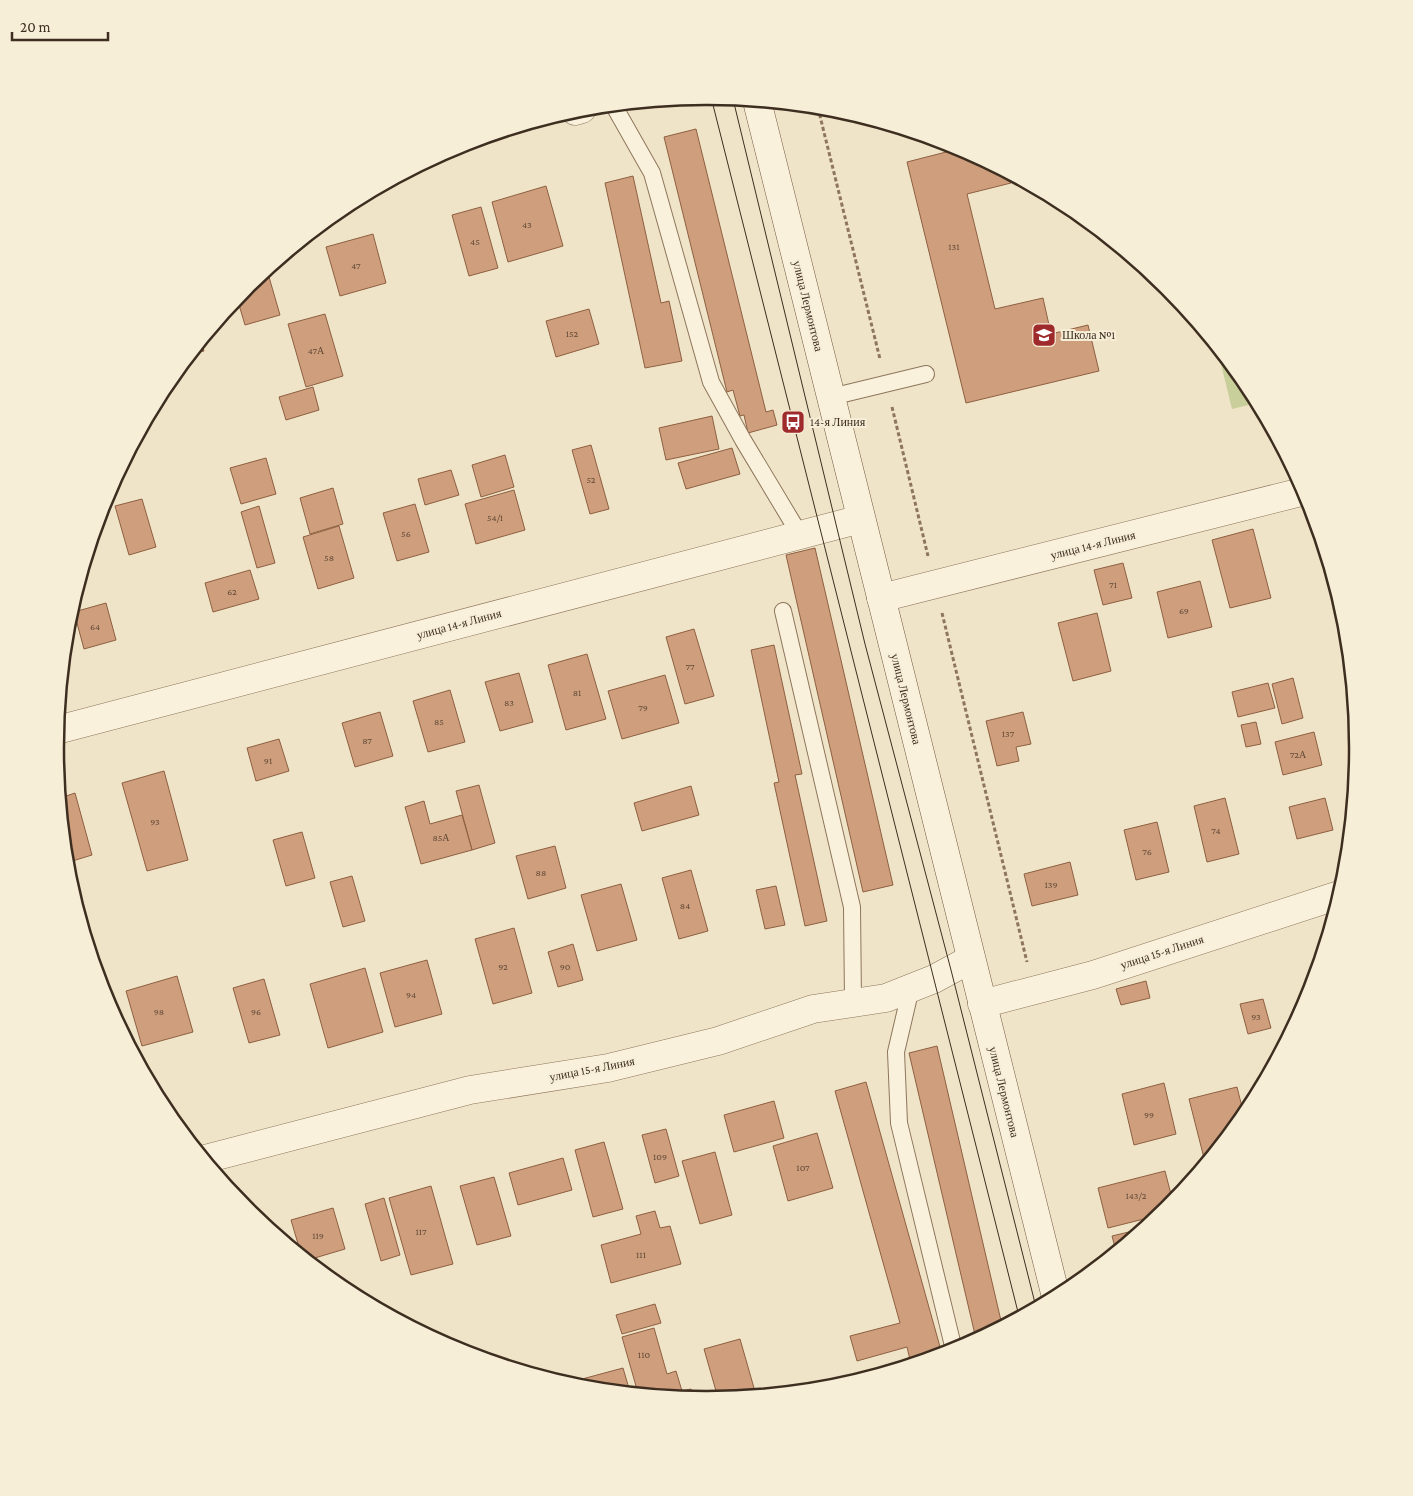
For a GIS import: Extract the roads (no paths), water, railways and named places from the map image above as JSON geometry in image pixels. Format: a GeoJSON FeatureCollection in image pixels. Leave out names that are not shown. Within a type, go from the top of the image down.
{"type":"FeatureCollection","features":[{"type":"Feature","properties":{"kind":"street","name":"улица Лермонтова"},"geometry":{"type":"LineString","coordinates":[[758,108],[1054,1288]]}},
{"type":"Feature","properties":{"kind":"street","name":"улица 14-я Линия"},"geometry":{"type":"LineString","coordinates":[[881,598],[1296,494]]}},
{"type":"Feature","properties":{"kind":"street","name":"улица 14-я Линия"},"geometry":{"type":"LineString","coordinates":[[64,728],[861,519]]}},
{"type":"Feature","properties":{"kind":"street","name":"улица 15-я Линия"},"geometry":{"type":"LineString","coordinates":[[982,1004],[1093,975],[1331,898]]}},
{"type":"Feature","properties":{"kind":"street","name":"улица 15-я Линия"},"geometry":{"type":"LineString","coordinates":[[211,1157],[470,1090],[608,1068],[700,1046],[813,1009],[886,998],[934,980],[971,959]]}},
{"type":"Feature","properties":{"kind":"lane"},"geometry":{"type":"LineString","coordinates":[[617,112],[652,173],[711,382],[743,440],[800,535]]}},
{"type":"Feature","properties":{"kind":"lane"},"geometry":{"type":"LineString","coordinates":[[831,397],[926,374]]}},
{"type":"Feature","properties":{"kind":"lane"},"geometry":{"type":"LineString","coordinates":[[783,611],[852,907],[853,1002]]}},
{"type":"Feature","properties":{"kind":"lane"},"geometry":{"type":"LineString","coordinates":[[911,988],[896,1052],[899,1123],[952,1342]]}},
{"type":"Feature","properties":{"kind":"tram line"},"geometry":{"type":"LineString","coordinates":[[713,105],[1018,1310]]}},
{"type":"Feature","properties":{"kind":"tram line"},"geometry":{"type":"LineString","coordinates":[[735,106],[865,644],[951,970],[1034,1301]]}},
{"type":"Feature","properties":{"kind":"place","name":"Школа №1"},"geometry":{"type":"Point","coordinates":[1044,335]}},
{"type":"Feature","properties":{"kind":"place","name":"14-я Линия"},"geometry":{"type":"Point","coordinates":[793,422]}}]}
